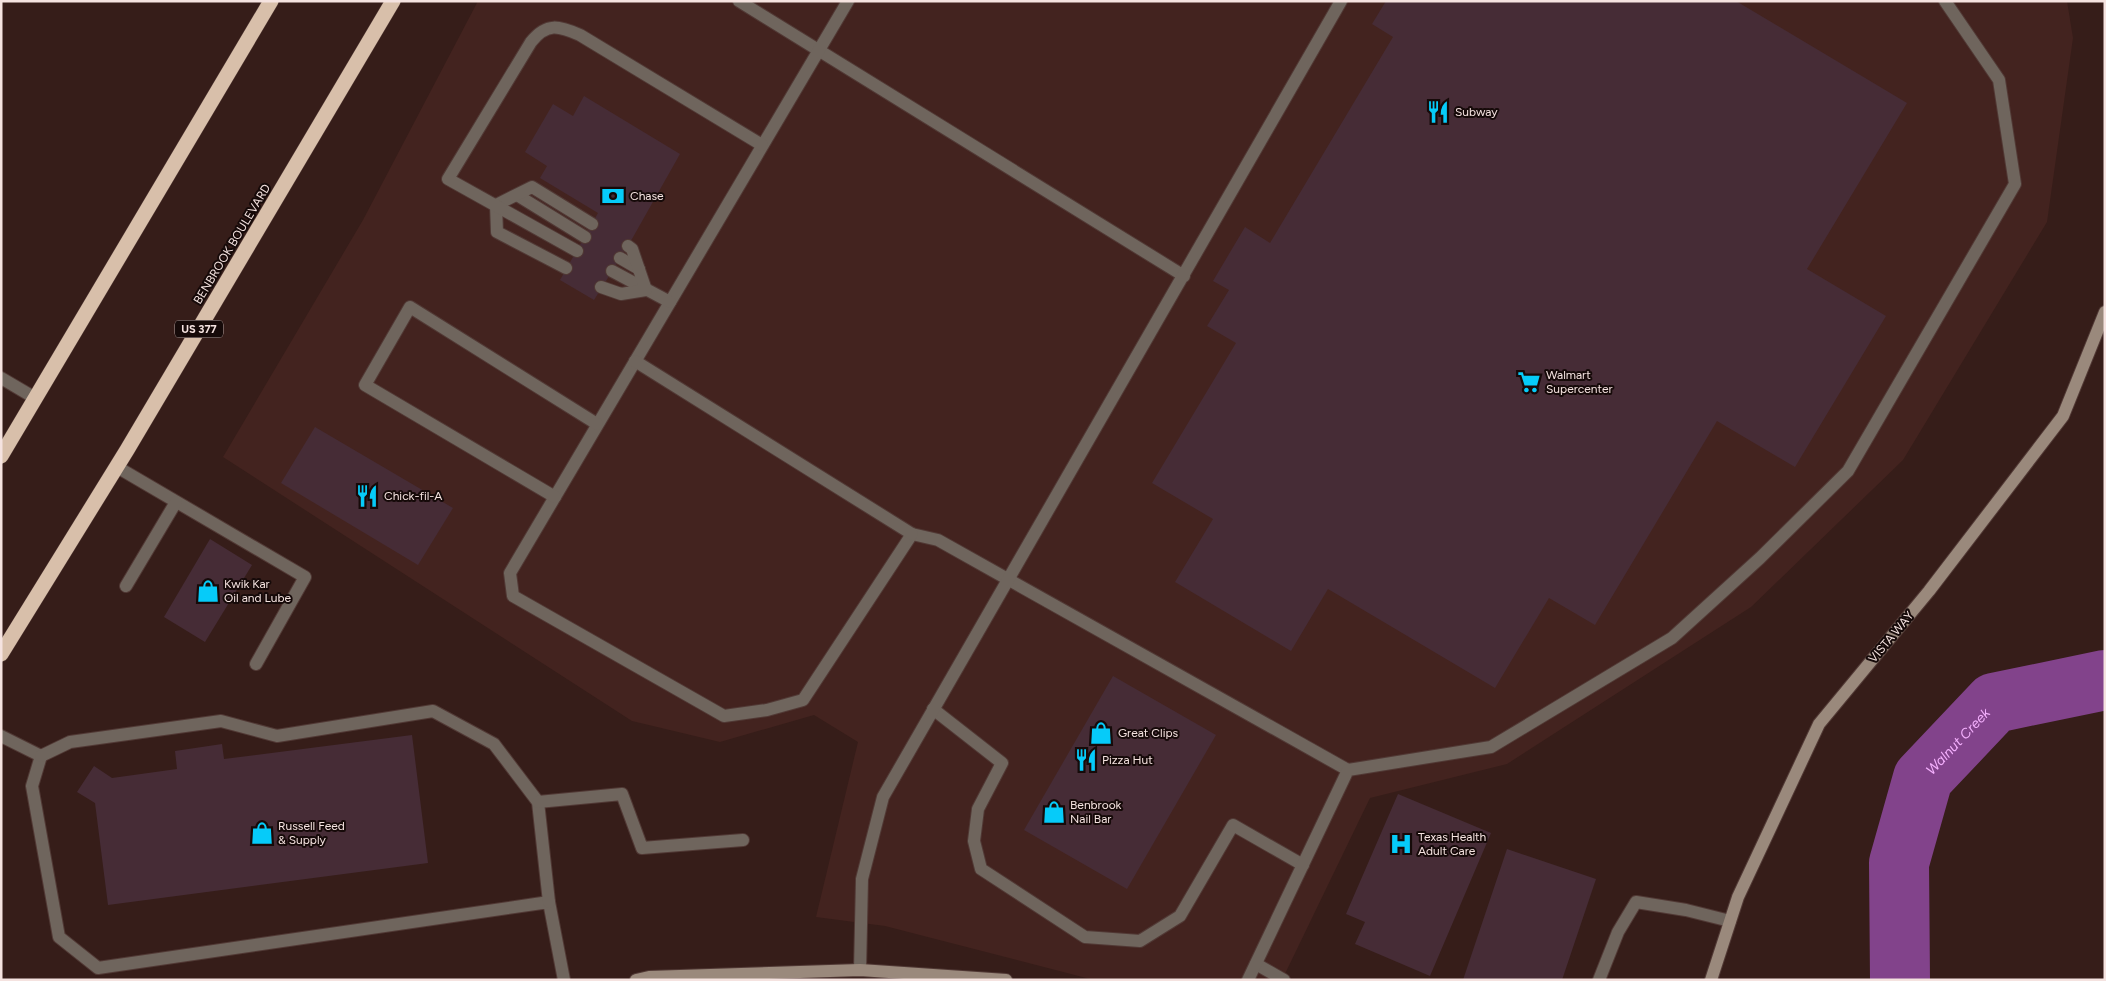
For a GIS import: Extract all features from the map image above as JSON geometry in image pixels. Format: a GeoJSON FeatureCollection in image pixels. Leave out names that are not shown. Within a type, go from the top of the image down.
{"type":"FeatureCollection","features":[{"type":"Feature","properties":{"kind":"highway"},"geometry":{"type":"LineString","coordinates":[[1,456],[271,1]]}},
{"type":"Feature","properties":{"kind":"highway","name":"BENBROOK BOULEVARD"},"geometry":{"type":"LineString","coordinates":[[1,654],[117,467],[393,1]]}},
{"type":"Feature","properties":{"kind":"street"},"geometry":{"type":"LineString","coordinates":[[739,1],[1184,276]]}},
{"type":"Feature","properties":{"kind":"street"},"geometry":{"type":"LineString","coordinates":[[848,1],[510,573],[513,596],[724,716],[767,710],[803,700],[912,534]]}},
{"type":"Feature","properties":{"kind":"street"},"geometry":{"type":"LineString","coordinates":[[860,970],[862,879],[883,797],[1341,1]]}},
{"type":"Feature","properties":{"kind":"street"},"geometry":{"type":"LineString","coordinates":[[635,361],[912,534],[938,540],[1008,581],[1348,770],[1491,747],[1672,638],[1760,558],[1848,471],[2015,184],[1999,80],[1945,1]]}},
{"type":"Feature","properties":{"kind":"street"},"geometry":{"type":"LineString","coordinates":[[577,251],[448,179],[537,35],[553,27],[563,27],[580,35],[762,145]]}},
{"type":"Feature","properties":{"kind":"street"},"geometry":{"type":"LineString","coordinates":[[496,205],[532,187],[592,224]]}},
{"type":"Feature","properties":{"kind":"street"},"geometry":{"type":"LineString","coordinates":[[517,195],[585,236]]}},
{"type":"Feature","properties":{"kind":"street"},"geometry":{"type":"LineString","coordinates":[[496,205],[497,232],[566,268]]}},
{"type":"Feature","properties":{"kind":"street"},"geometry":{"type":"LineString","coordinates":[[628,246],[632,248],[646,290]]}},
{"type":"Feature","properties":{"kind":"street"},"geometry":{"type":"LineString","coordinates":[[620,258],[639,269]]}},
{"type":"Feature","properties":{"kind":"street"},"geometry":{"type":"LineString","coordinates":[[612,271],[670,302]]}},
{"type":"Feature","properties":{"kind":"street"},"geometry":{"type":"LineString","coordinates":[[601,287],[621,294],[646,290]]}},
{"type":"Feature","properties":{"kind":"street"},"geometry":{"type":"LineString","coordinates":[[555,497],[364,385],[410,307],[597,424]]}},
{"type":"Feature","properties":{"kind":"street","name":"VISTA WAY"},"geometry":{"type":"LineString","coordinates":[[1711,980],[1738,897],[1819,724],[1929,591],[2062,416],[2105,312]]}},
{"type":"Feature","properties":{"kind":"street"},"geometry":{"type":"LineString","coordinates":[[1,378],[35,398]]}},
{"type":"Feature","properties":{"kind":"street"},"geometry":{"type":"LineString","coordinates":[[117,467],[305,577],[256,664]]}},
{"type":"Feature","properties":{"kind":"street"},"geometry":{"type":"LineString","coordinates":[[126,586],[176,502]]}},
{"type":"Feature","properties":{"kind":"street"},"geometry":{"type":"LineString","coordinates":[[933,710],[1002,763],[978,809],[974,841],[981,869],[1085,937],[1140,941],[1180,916],[1233,825],[1303,865]]}},
{"type":"Feature","properties":{"kind":"street"},"geometry":{"type":"LineString","coordinates":[[549,902],[98,968],[59,937],[32,786],[41,756],[70,742],[221,721],[277,736],[433,711],[494,744],[538,802],[549,902],[564,980]]}},
{"type":"Feature","properties":{"kind":"street"},"geometry":{"type":"LineString","coordinates":[[1,736],[41,756]]}},
{"type":"Feature","properties":{"kind":"street"},"geometry":{"type":"LineString","coordinates":[[1248,980],[1348,770]]}},
{"type":"Feature","properties":{"kind":"street"},"geometry":{"type":"LineString","coordinates":[[538,802],[622,794],[642,848],[743,840]]}},
{"type":"Feature","properties":{"kind":"street"},"geometry":{"type":"LineString","coordinates":[[1599,980],[1618,932],[1636,902],[1686,910],[1730,921]]}},
{"type":"Feature","properties":{"kind":"street"},"geometry":{"type":"LineString","coordinates":[[1256,964],[1284,980]]}},
{"type":"Feature","properties":{"kind":"street"},"geometry":{"type":"LineString","coordinates":[[636,980],[860,970],[1006,980]]}},
{"type":"Feature","properties":{"kind":"shaded area"},"geometry":{"type":"Polygon","coordinates":[[[478,1],[2067,1],[2073,38],[2047,222],[1903,460],[1751,607],[1507,764],[1370,798],[1282,980],[1094,980],[885,926],[816,917],[858,742],[814,715],[720,742],[632,721],[223,457],[363,220],[478,1]]]}},
{"type":"Feature","properties":{"kind":"building","name":"Walmart Supercenter"},"geometry":{"type":"Polygon","coordinates":[[[1386,1],[1736,1],[1907,103],[1807,269],[1886,316],[1795,467],[1717,421],[1595,625],[1549,598],[1495,688],[1328,589],[1291,651],[1175,582],[1213,519],[1152,483],[1236,343],[1207,326],[1229,290],[1213,281],[1245,227],[1270,243],[1393,37],[1372,24],[1386,1]]]}},
{"type":"Feature","properties":{"kind":"building","name":"Chase"},"geometry":{"type":"Polygon","coordinates":[[[584,96],[680,154],[628,246],[594,300],[560,280],[598,213],[540,178],[547,166],[525,152],[553,104],[573,116],[584,96]]]}},
{"type":"Feature","properties":{"kind":"building","name":"Chick-fil-A"},"geometry":{"type":"Polygon","coordinates":[[[315,427],[453,508],[418,565],[281,483],[315,427]]]}},
{"type":"Feature","properties":{"kind":"building","name":"Kwik Kar Oil and Lube"},"geometry":{"type":"Polygon","coordinates":[[[210,539],[252,565],[205,642],[164,617],[210,539]]]}},
{"type":"Feature","properties":{"kind":"building"},"geometry":{"type":"Polygon","coordinates":[[[1113,676],[1216,735],[1127,889],[1024,830],[1113,676]]]}},
{"type":"Feature","properties":{"kind":"building","name":"Russell Feed & Supply"},"geometry":{"type":"Polygon","coordinates":[[[412,735],[428,863],[108,905],[95,803],[77,792],[94,766],[112,778],[177,769],[175,751],[222,744],[224,759],[412,735]]]}},
{"type":"Feature","properties":{"kind":"building"},"geometry":{"type":"Polygon","coordinates":[[[1398,794],[1491,833],[1430,976],[1355,944],[1365,922],[1346,914],[1398,794]]]}},
{"type":"Feature","properties":{"kind":"building"},"geometry":{"type":"Polygon","coordinates":[[[1507,849],[1596,879],[1562,980],[1463,980],[1507,849]]]}},
{"type":"Feature","properties":{"kind":"waterway","name":"Walnut Creek"},"geometry":{"type":"LineString","coordinates":[[1900,980],[1899,863],[1923,778],[1994,703],[2105,680]]}},
{"type":"Feature","properties":{"kind":"place","name":"Subway"},"geometry":{"type":"Point","coordinates":[1438,112]}},
{"type":"Feature","properties":{"kind":"place","name":"Chase"},"geometry":{"type":"Point","coordinates":[613,196]}},
{"type":"Feature","properties":{"kind":"place","name":"Walmart Supercenter"},"geometry":{"type":"Point","coordinates":[1529,382]}},
{"type":"Feature","properties":{"kind":"place","name":"Chick-fil-A"},"geometry":{"type":"Point","coordinates":[367,496]}},
{"type":"Feature","properties":{"kind":"place","name":"Kwik Kar Oil and Lube"},"geometry":{"type":"Point","coordinates":[208,591]}},
{"type":"Feature","properties":{"kind":"place","name":"Great Clips"},"geometry":{"type":"Point","coordinates":[1101,733]}},
{"type":"Feature","properties":{"kind":"place","name":"Pizza Hut"},"geometry":{"type":"Point","coordinates":[1086,760]}},
{"type":"Feature","properties":{"kind":"place","name":"Benbrook Nail Bar"},"geometry":{"type":"Point","coordinates":[1054,812]}},
{"type":"Feature","properties":{"kind":"place","name":"Russell Feed & Supply"},"geometry":{"type":"Point","coordinates":[262,833]}},
{"type":"Feature","properties":{"kind":"place","name":"Texas Health Adult Care"},"geometry":{"type":"Point","coordinates":[1401,844]}}]}
